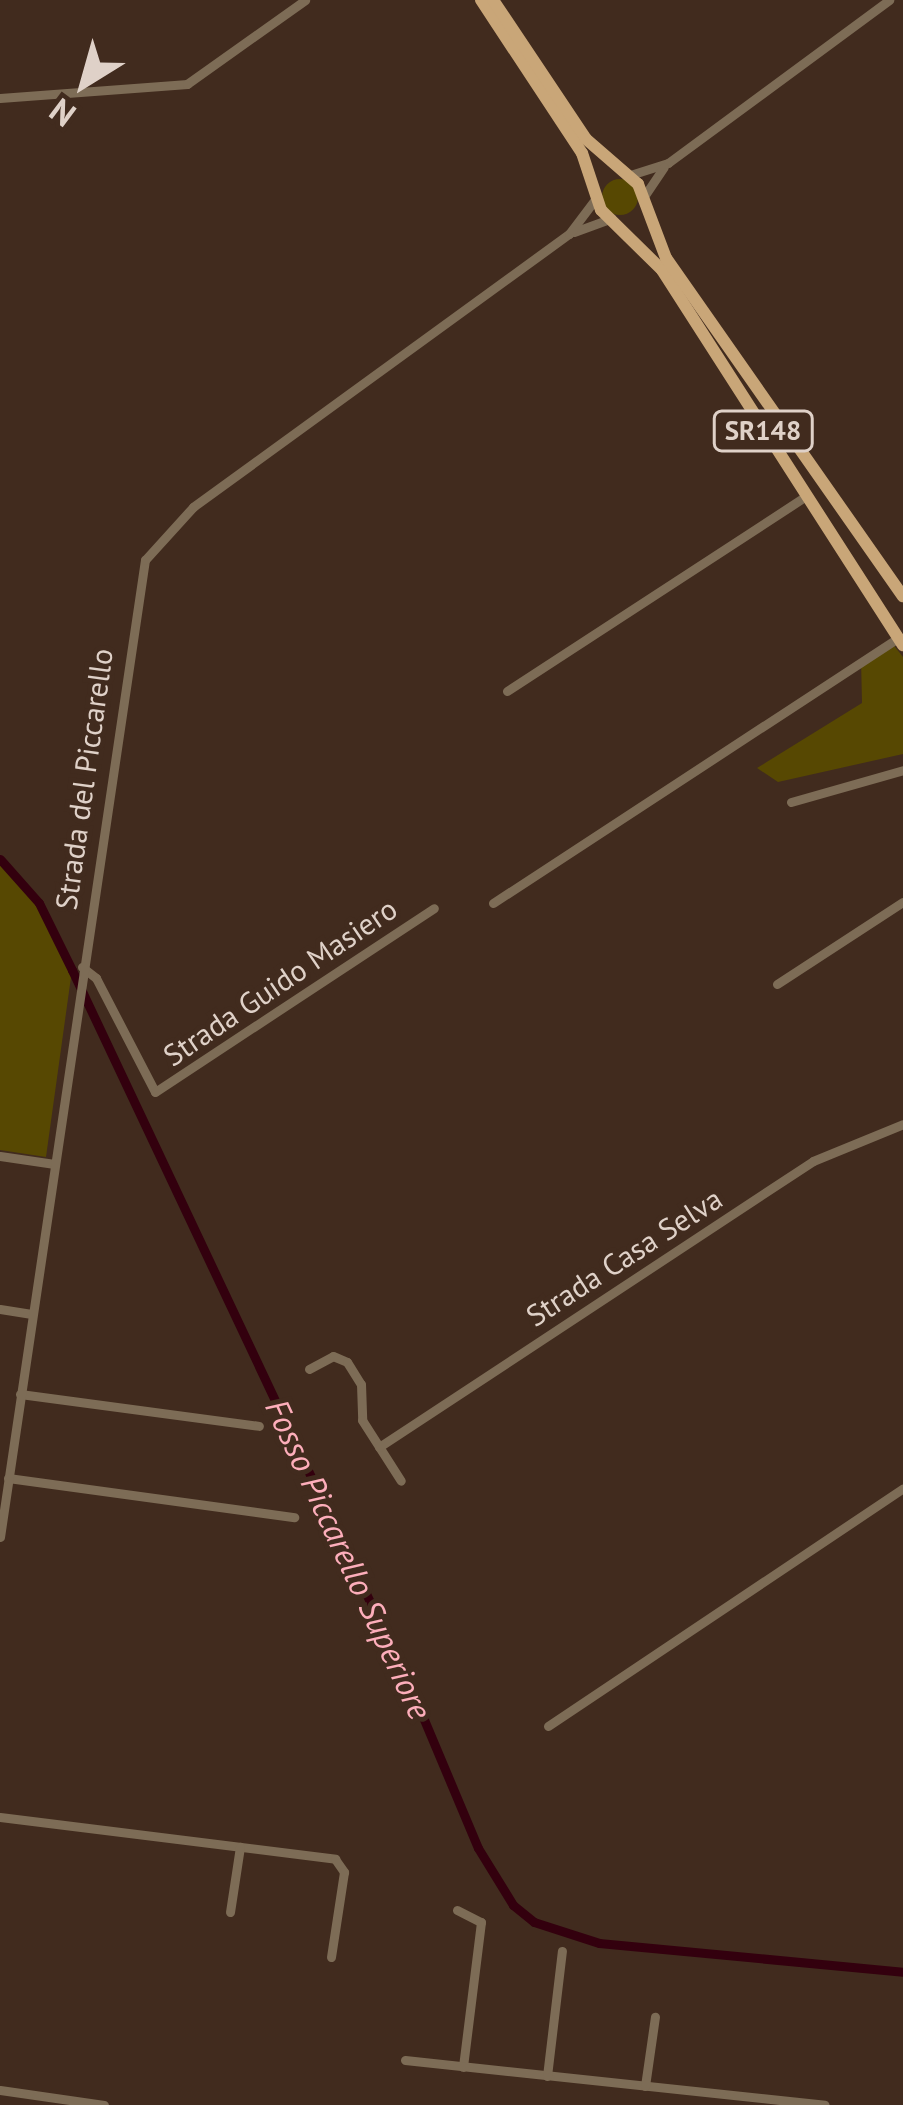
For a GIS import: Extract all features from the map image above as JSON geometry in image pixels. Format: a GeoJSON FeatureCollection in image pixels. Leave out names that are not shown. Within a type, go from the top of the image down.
{"type":"FeatureCollection","features":[{"type":"Feature","properties":{"kind":"main road","name":"SR148"},"geometry":{"type":"LineString","coordinates":[[482,0],[575,141],[597,193],[662,270],[900,641]]}},
{"type":"Feature","properties":{"kind":"main road","name":"SR148"},"geometry":{"type":"LineString","coordinates":[[493,0],[581,132],[623,176],[686,288],[901,587]]}},
{"type":"Feature","properties":{"kind":"main road"},"geometry":{"type":"LineString","coordinates":[[597,193],[623,176]]}},
{"type":"Feature","properties":{"kind":"main road"},"geometry":{"type":"LineString","coordinates":[[615,219],[641,203]]}},
{"type":"Feature","properties":{"kind":"street"},"geometry":{"type":"LineString","coordinates":[[0,98],[187,84],[305,0]]}},
{"type":"Feature","properties":{"kind":"street"},"geometry":{"type":"LineString","coordinates":[[641,203],[668,163],[889,0]]}},
{"type":"Feature","properties":{"kind":"street"},"geometry":{"type":"LineString","coordinates":[[623,176],[668,163]]}},
{"type":"Feature","properties":{"kind":"street","name":"Strada del Piccarello"},"geometry":{"type":"LineString","coordinates":[[0,1537],[132,608],[153,546],[206,497],[568,233],[597,193]]}},
{"type":"Feature","properties":{"kind":"street","name":"Strada del Piccarello"},"geometry":{"type":"LineString","coordinates":[[568,233],[615,219]]}},
{"type":"Feature","properties":{"kind":"street"},"geometry":{"type":"LineString","coordinates":[[507,691],[805,497]]}},
{"type":"Feature","properties":{"kind":"street"},"geometry":{"type":"LineString","coordinates":[[493,903],[900,641]]}},
{"type":"Feature","properties":{"kind":"street"},"geometry":{"type":"LineString","coordinates":[[791,802],[903,770]]}},
{"type":"Feature","properties":{"kind":"street"},"geometry":{"type":"LineString","coordinates":[[777,984],[903,902]]}},
{"type":"Feature","properties":{"kind":"street","name":"Strada Guido Masiero"},"geometry":{"type":"LineString","coordinates":[[82,967],[96,978],[155,1092],[434,908]]}},
{"type":"Feature","properties":{"kind":"street","name":"Strada Casa Selva"},"geometry":{"type":"LineString","coordinates":[[380,1447],[813,1161],[903,1124]]}},
{"type":"Feature","properties":{"kind":"street"},"geometry":{"type":"LineString","coordinates":[[0,1156],[54,1164]]}},
{"type":"Feature","properties":{"kind":"street"},"geometry":{"type":"LineString","coordinates":[[0,1309],[32,1314]]}},
{"type":"Feature","properties":{"kind":"street"},"geometry":{"type":"LineString","coordinates":[[309,1369],[331,1356],[345,1359],[361,1384],[361,1417],[401,1481]]}},
{"type":"Feature","properties":{"kind":"street"},"geometry":{"type":"LineString","coordinates":[[20,1394],[259,1426]]}},
{"type":"Feature","properties":{"kind":"street"},"geometry":{"type":"LineString","coordinates":[[5,1484],[294,1517]]}},
{"type":"Feature","properties":{"kind":"street"},"geometry":{"type":"LineString","coordinates":[[548,1726],[903,1488]]}},
{"type":"Feature","properties":{"kind":"street"},"geometry":{"type":"LineString","coordinates":[[0,1817],[241,1847],[342,1865],[331,1957]]}},
{"type":"Feature","properties":{"kind":"street"},"geometry":{"type":"LineString","coordinates":[[230,1912],[241,1847]]}},
{"type":"Feature","properties":{"kind":"street"},"geometry":{"type":"LineString","coordinates":[[457,1910],[481,1922],[463,2067]]}},
{"type":"Feature","properties":{"kind":"street"},"geometry":{"type":"LineString","coordinates":[[547,2075],[562,1951]]}},
{"type":"Feature","properties":{"kind":"street"},"geometry":{"type":"LineString","coordinates":[[645,2086],[655,2018]]}},
{"type":"Feature","properties":{"kind":"street"},"geometry":{"type":"LineString","coordinates":[[405,2060],[825,2105]]}},
{"type":"Feature","properties":{"kind":"street"},"geometry":{"type":"LineString","coordinates":[[0,2090],[104,2105]]}},
{"type":"Feature","properties":{"kind":"shaded area"},"geometry":{"type":"Polygon","coordinates":[[[620,179],[633,184],[638,197],[633,210],[620,215],[607,210],[602,197],[607,184],[620,179]]]}},
{"type":"Feature","properties":{"kind":"shaded area"},"geometry":{"type":"Polygon","coordinates":[[[892,643],[903,657],[903,754],[778,782],[757,768],[862,703],[861,660],[892,643]]]}},
{"type":"Feature","properties":{"kind":"shaded area"},"geometry":{"type":"Polygon","coordinates":[[[0,859],[39,903],[72,970],[46,1157],[0,1150],[0,859]]]}},
{"type":"Feature","properties":{"kind":"waterway","name":"Fosso Piccarello Superiore"},"geometry":{"type":"LineString","coordinates":[[0,859],[39,903],[72,970],[412,1691],[478,1848],[513,1905],[534,1922],[599,1943],[903,1972]]}}]}
